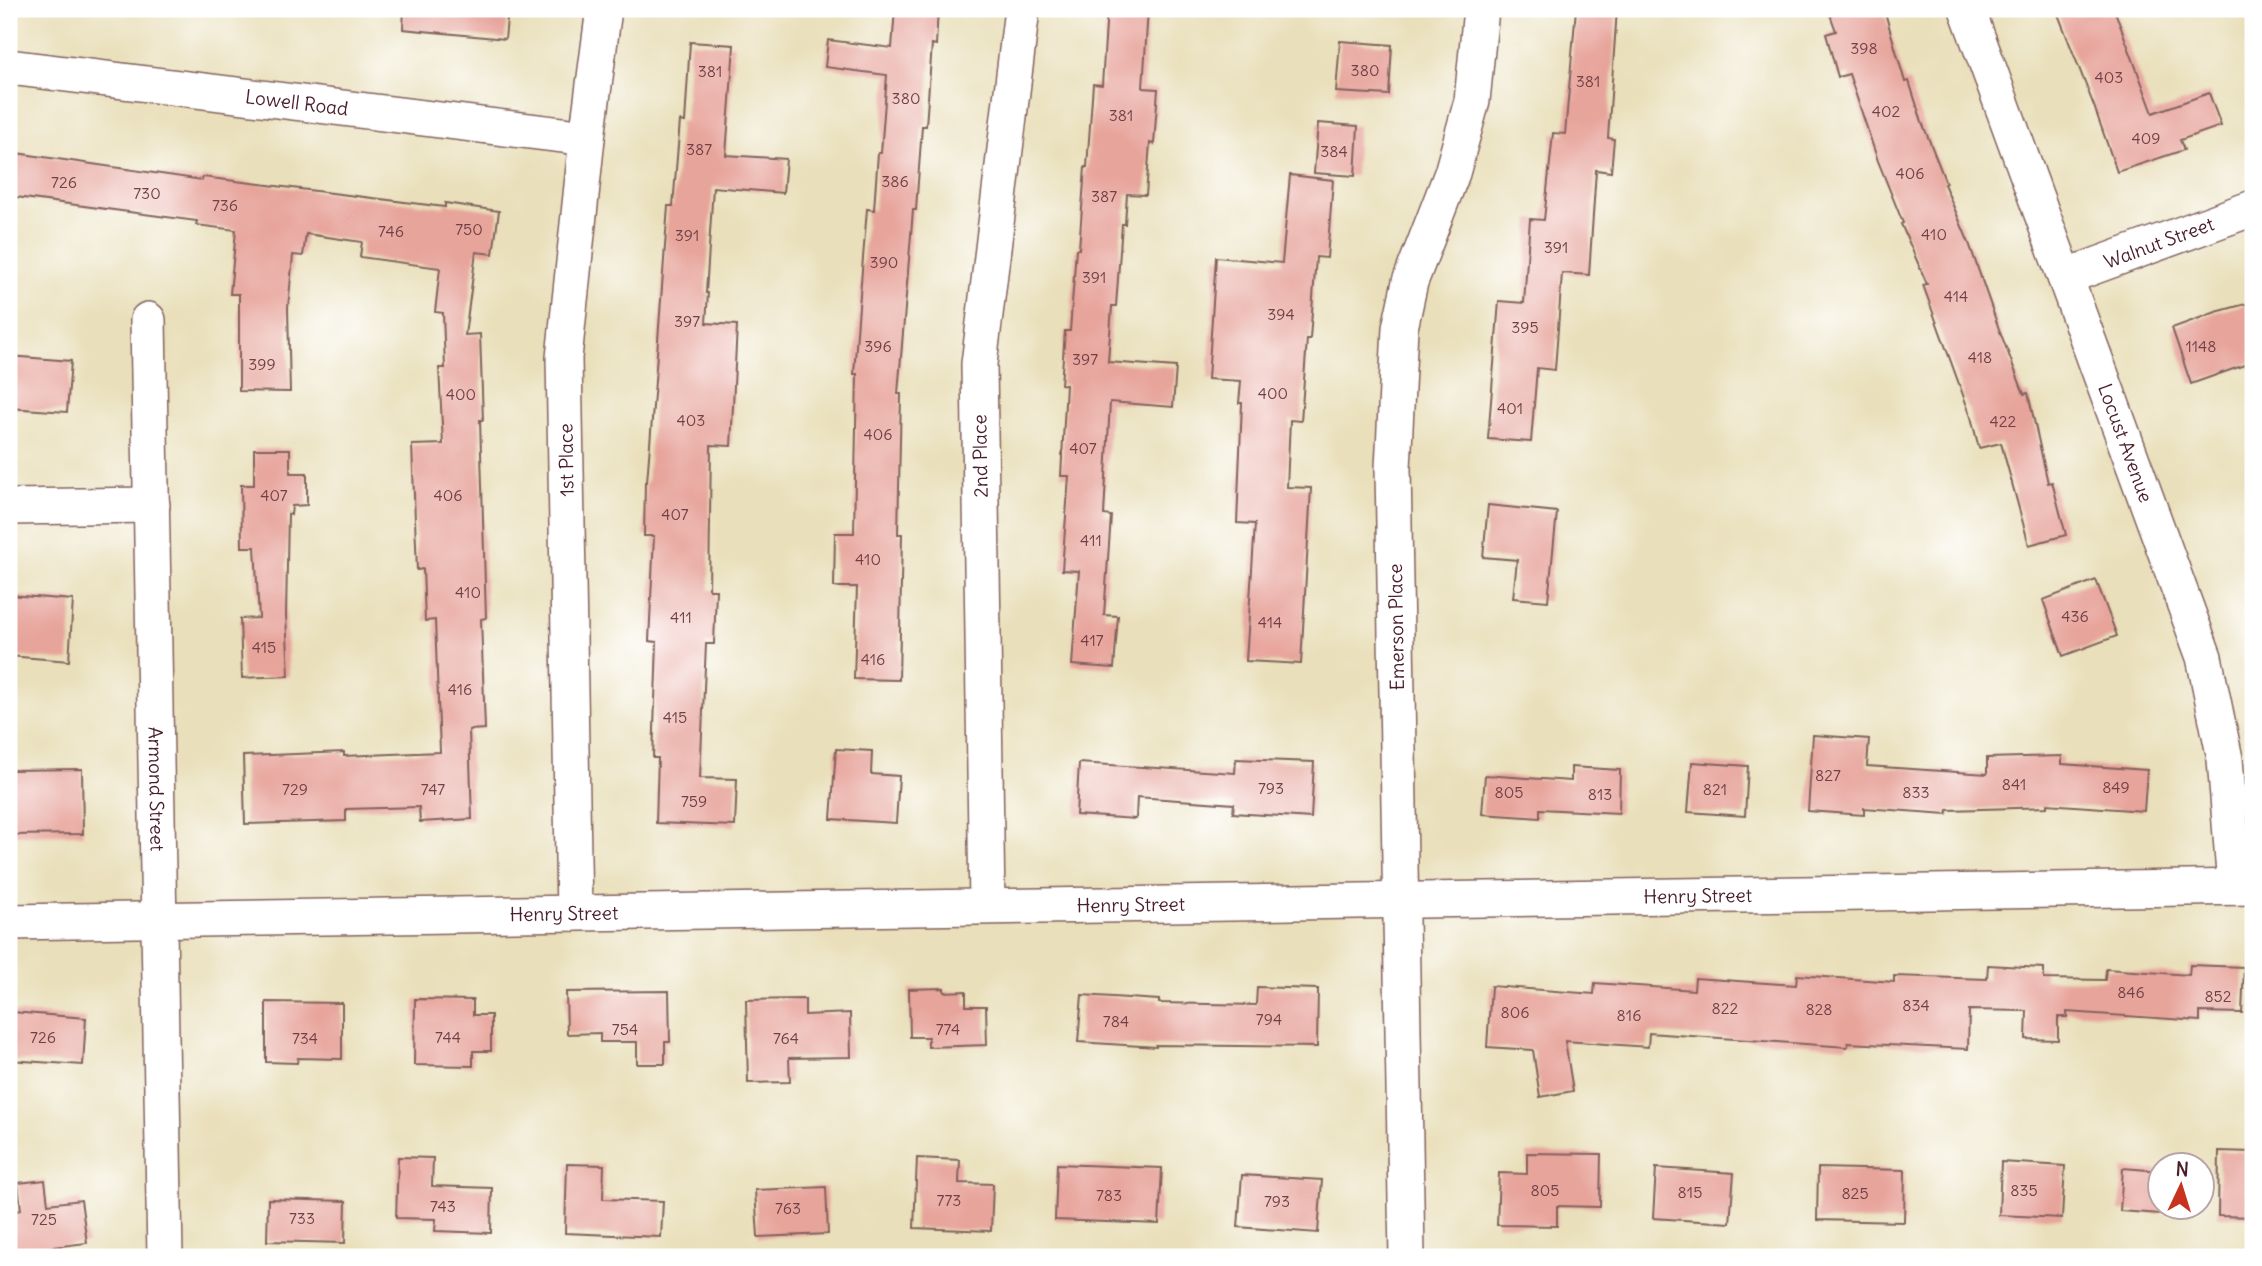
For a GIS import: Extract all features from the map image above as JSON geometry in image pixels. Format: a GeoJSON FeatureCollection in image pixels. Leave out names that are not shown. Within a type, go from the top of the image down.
{"type":"FeatureCollection","features":[{"type":"Feature","properties":{"kind":"street","name":"1st Place"},"geometry":{"type":"LineString","coordinates":[[574,913],[564,358],[587,138],[604,9]]}},
{"type":"Feature","properties":{"kind":"street","name":"2nd Place"},"geometry":{"type":"LineString","coordinates":[[987,906],[979,364],[1022,9]]}},
{"type":"Feature","properties":{"kind":"street","name":"Emerson Place"},"geometry":{"type":"LineString","coordinates":[[1407,1257],[1393,468],[1400,328],[1410,282],[1452,173],[1472,101],[1481,9]]}},
{"type":"Feature","properties":{"kind":"street","name":"Locust Avenue"},"geometry":{"type":"LineString","coordinates":[[1967,9],[2204,657],[2225,759],[2244,887]]}},
{"type":"Feature","properties":{"kind":"street","name":"Lowell Road"},"geometry":{"type":"LineString","coordinates":[[9,67],[587,138]]}},
{"type":"Feature","properties":{"kind":"street","name":"Walnut Street"},"geometry":{"type":"LineString","coordinates":[[2065,277],[2253,208]]}},
{"type":"Feature","properties":{"kind":"street","name":"Armond Street"},"geometry":{"type":"LineString","coordinates":[[149,320],[165,1257]]}},
{"type":"Feature","properties":{"kind":"street"},"geometry":{"type":"LineString","coordinates":[[9,507],[152,505]]}},
{"type":"Feature","properties":{"kind":"street","name":"Henry Street"},"geometry":{"type":"LineString","coordinates":[[9,922],[2244,887]]}},
{"type":"Feature","properties":{"kind":"building"},"geometry":{"type":"Polygon","coordinates":[[[404,9],[508,9],[505,39],[403,29],[404,9]]]}},
{"type":"Feature","properties":{"kind":"building"},"geometry":{"type":"Polygon","coordinates":[[[895,9],[938,9],[936,45],[932,44],[926,126],[922,126],[916,210],[913,210],[898,394],[901,394],[898,534],[902,534],[899,680],[854,679],[857,587],[834,587],[835,533],[854,533],[857,374],[854,374],[867,209],[874,210],[887,75],[825,67],[828,40],[892,48],[895,9]]]}},
{"type":"Feature","properties":{"kind":"building"},"geometry":{"type":"Polygon","coordinates":[[[1107,9],[1148,9],[1143,88],[1158,89],[1154,144],[1150,143],[1146,195],[1127,194],[1116,306],[1112,306],[1108,362],[1176,367],[1173,407],[1110,402],[1104,515],[1111,516],[1104,615],[1118,616],[1114,668],[1072,665],[1079,571],[1062,570],[1069,476],[1061,476],[1066,385],[1061,384],[1065,331],[1070,331],[1093,84],[1102,85],[1107,9]]]}},
{"type":"Feature","properties":{"kind":"building"},"geometry":{"type":"Polygon","coordinates":[[[1576,9],[1617,9],[1608,138],[1614,139],[1611,172],[1596,170],[1589,275],[1562,273],[1555,370],[1537,368],[1531,442],[1488,439],[1499,301],[1524,303],[1530,219],[1544,220],[1553,133],[1565,134],[1576,9]]]}},
{"type":"Feature","properties":{"kind":"building"},"geometry":{"type":"Polygon","coordinates":[[[1828,9],[1884,9],[1905,82],[1909,81],[1946,183],[1944,184],[1969,243],[2024,394],[2028,393],[2048,483],[2052,482],[2066,535],[2029,545],[2001,443],[1979,448],[1971,417],[1923,285],[1927,284],[1901,224],[1903,223],[1878,161],[1849,74],[1838,77],[1826,34],[1836,31],[1828,9]]]}},
{"type":"Feature","properties":{"kind":"building"},"geometry":{"type":"Polygon","coordinates":[[[2056,9],[2114,9],[2153,113],[2209,93],[2221,126],[2180,140],[2184,150],[2117,172],[2056,9]]]}},
{"type":"Feature","properties":{"kind":"building"},"geometry":{"type":"Polygon","coordinates":[[[1340,41],[1392,45],[1389,95],[1336,92],[1340,41]]]}},
{"type":"Feature","properties":{"kind":"building"},"geometry":{"type":"Polygon","coordinates":[[[690,42],[734,45],[726,155],[786,159],[783,193],[713,187],[706,323],[737,325],[731,446],[711,445],[709,590],[716,590],[714,644],[706,644],[700,778],[737,779],[735,826],[656,823],[658,758],[653,758],[657,642],[649,641],[654,536],[644,536],[645,482],[668,206],[673,206],[680,121],[685,122],[690,42]]]}},
{"type":"Feature","properties":{"kind":"building"},"geometry":{"type":"Polygon","coordinates":[[[1318,123],[1358,126],[1355,176],[1314,173],[1318,123]]]}},
{"type":"Feature","properties":{"kind":"building"},"geometry":{"type":"Polygon","coordinates":[[[9,152],[202,180],[203,177],[445,207],[445,203],[499,211],[493,254],[476,252],[465,335],[480,334],[486,618],[481,619],[485,729],[469,730],[472,819],[420,822],[419,807],[346,809],[346,821],[245,824],[243,756],[440,752],[435,620],[425,621],[423,569],[417,570],[412,445],[443,444],[439,368],[445,368],[443,313],[435,312],[440,268],[360,257],[362,242],[306,234],[303,256],[293,255],[288,308],[290,392],[239,391],[239,294],[230,294],[236,230],[196,225],[197,221],[9,196],[9,152]]]}},
{"type":"Feature","properties":{"kind":"building"},"geometry":{"type":"Polygon","coordinates":[[[1290,175],[1333,180],[1327,258],[1316,257],[1301,421],[1290,420],[1287,487],[1311,488],[1301,664],[1246,661],[1255,524],[1237,523],[1241,381],[1208,379],[1216,257],[1282,263],[1290,175]]]}},
{"type":"Feature","properties":{"kind":"building"},"geometry":{"type":"Polygon","coordinates":[[[2253,302],[2253,362],[2191,384],[2172,328],[2253,302]]]}},
{"type":"Feature","properties":{"kind":"building"},"geometry":{"type":"Polygon","coordinates":[[[9,356],[71,361],[67,412],[9,408],[9,356]]]}},
{"type":"Feature","properties":{"kind":"building"},"geometry":{"type":"Polygon","coordinates":[[[254,449],[290,449],[290,473],[307,473],[307,505],[292,506],[291,515],[288,514],[286,615],[289,676],[242,678],[240,619],[259,618],[255,547],[242,547],[241,485],[254,485],[254,449]]]}},
{"type":"Feature","properties":{"kind":"building"},"geometry":{"type":"Polygon","coordinates":[[[1488,505],[1557,512],[1548,601],[1513,598],[1517,560],[1483,557],[1488,505]]]}},
{"type":"Feature","properties":{"kind":"building"},"geometry":{"type":"Polygon","coordinates":[[[2096,580],[2117,636],[2063,656],[2043,600],[2096,580]]]}},
{"type":"Feature","properties":{"kind":"building"},"geometry":{"type":"Polygon","coordinates":[[[9,595],[73,600],[69,661],[9,656],[9,595]]]}},
{"type":"Feature","properties":{"kind":"building"},"geometry":{"type":"Polygon","coordinates":[[[1813,735],[1869,739],[1867,766],[1987,774],[1987,758],[2062,756],[2062,764],[2147,770],[2144,811],[2047,804],[2047,807],[1948,810],[1947,814],[1864,808],[1864,815],[1808,811],[1813,735]]]}},
{"type":"Feature","properties":{"kind":"building"},"geometry":{"type":"Polygon","coordinates":[[[836,749],[872,751],[871,774],[899,776],[896,823],[831,819],[836,749]]]}},
{"type":"Feature","properties":{"kind":"building"},"geometry":{"type":"Polygon","coordinates":[[[1236,759],[1314,762],[1311,818],[1233,813],[1234,804],[1137,797],[1136,819],[1076,815],[1079,763],[1235,773],[1236,759]]]}},
{"type":"Feature","properties":{"kind":"building"},"geometry":{"type":"Polygon","coordinates":[[[1692,762],[1748,766],[1745,816],[1688,812],[1692,762]]]}},
{"type":"Feature","properties":{"kind":"building"},"geometry":{"type":"Polygon","coordinates":[[[1571,767],[1620,770],[1619,813],[1540,809],[1540,818],[1482,814],[1485,775],[1571,781],[1571,767]]]}},
{"type":"Feature","properties":{"kind":"building"},"geometry":{"type":"Polygon","coordinates":[[[82,769],[83,834],[9,835],[9,770],[82,769]]]}},
{"type":"Feature","properties":{"kind":"building"},"geometry":{"type":"Polygon","coordinates":[[[1988,965],[2044,968],[2044,979],[2105,980],[2106,969],[2189,975],[2190,965],[2244,967],[2242,1013],[2200,1012],[2200,1021],[2067,1012],[2067,1017],[2058,1017],[2058,1040],[2026,1039],[2027,1011],[1969,1010],[1968,1049],[1848,1043],[1847,1047],[1649,1033],[1648,1047],[1565,1041],[1573,1091],[1540,1097],[1533,1050],[1487,1047],[1491,986],[1594,994],[1595,983],[1694,990],[1695,978],[1796,985],[1797,975],[1894,982],[1894,976],[1987,979],[1988,965]]]}},
{"type":"Feature","properties":{"kind":"building"},"geometry":{"type":"Polygon","coordinates":[[[1257,987],[1318,989],[1317,1047],[1156,1047],[1078,1042],[1082,995],[1159,1000],[1159,1003],[1256,1005],[1257,987]]]}},
{"type":"Feature","properties":{"kind":"building"},"geometry":{"type":"Polygon","coordinates":[[[944,988],[944,992],[966,991],[966,1006],[986,1006],[987,1045],[928,1047],[928,1037],[910,1037],[909,989],[944,988]]]}},
{"type":"Feature","properties":{"kind":"building"},"geometry":{"type":"Polygon","coordinates":[[[669,991],[670,1042],[665,1042],[665,1064],[637,1064],[637,1042],[600,1042],[600,1033],[567,1034],[566,992],[669,991]]]}},
{"type":"Feature","properties":{"kind":"building"},"geometry":{"type":"Polygon","coordinates":[[[415,999],[473,1000],[473,1015],[491,1015],[491,1051],[473,1051],[473,1066],[414,1065],[415,999]]]}},
{"type":"Feature","properties":{"kind":"building"},"geometry":{"type":"Polygon","coordinates":[[[805,999],[805,1015],[850,1013],[851,1057],[789,1058],[790,1082],[748,1083],[746,1000],[805,999]]]}},
{"type":"Feature","properties":{"kind":"building"},"geometry":{"type":"Polygon","coordinates":[[[266,1002],[342,1003],[342,1059],[298,1058],[297,1063],[266,1062],[266,1002]]]}},
{"type":"Feature","properties":{"kind":"building"},"geometry":{"type":"Polygon","coordinates":[[[12,1012],[86,1018],[83,1065],[9,1060],[12,1012]]]}},
{"type":"Feature","properties":{"kind":"building"},"geometry":{"type":"Polygon","coordinates":[[[2219,1151],[2253,1152],[2253,1217],[2218,1216],[2219,1151]]]}},
{"type":"Feature","properties":{"kind":"building"},"geometry":{"type":"Polygon","coordinates":[[[1527,1153],[1601,1154],[1600,1207],[1557,1206],[1557,1226],[1497,1225],[1499,1173],[1527,1174],[1527,1153]]]}},
{"type":"Feature","properties":{"kind":"building"},"geometry":{"type":"Polygon","coordinates":[[[398,1157],[433,1158],[432,1186],[492,1188],[491,1233],[435,1231],[436,1219],[396,1218],[398,1157]]]}},
{"type":"Feature","properties":{"kind":"building"},"geometry":{"type":"Polygon","coordinates":[[[917,1158],[960,1160],[959,1183],[993,1184],[991,1231],[914,1228],[917,1158]]]}},
{"type":"Feature","properties":{"kind":"building"},"geometry":{"type":"Polygon","coordinates":[[[2001,1162],[2065,1166],[2062,1218],[1999,1215],[2001,1162]]]}},
{"type":"Feature","properties":{"kind":"building"},"geometry":{"type":"Polygon","coordinates":[[[567,1164],[604,1165],[603,1199],[663,1201],[661,1237],[565,1233],[567,1164]]]}},
{"type":"Feature","properties":{"kind":"building"},"geometry":{"type":"Polygon","coordinates":[[[1057,1164],[1162,1168],[1159,1224],[1055,1220],[1057,1164]]]}},
{"type":"Feature","properties":{"kind":"building"},"geometry":{"type":"Polygon","coordinates":[[[1656,1168],[1734,1173],[1730,1223],[1653,1218],[1656,1168]]]}},
{"type":"Feature","properties":{"kind":"building"},"geometry":{"type":"Polygon","coordinates":[[[1818,1168],[1905,1170],[1904,1222],[1817,1220],[1818,1168]]]}},
{"type":"Feature","properties":{"kind":"building"},"geometry":{"type":"Polygon","coordinates":[[[2123,1168],[2146,1170],[2146,1213],[2120,1211],[2123,1168]]]}},
{"type":"Feature","properties":{"kind":"building"},"geometry":{"type":"Polygon","coordinates":[[[1242,1175],[1322,1180],[1318,1233],[1238,1227],[1242,1175]]]}},
{"type":"Feature","properties":{"kind":"building"},"geometry":{"type":"Polygon","coordinates":[[[45,1180],[48,1204],[81,1200],[87,1243],[11,1252],[9,1212],[21,1210],[18,1183],[45,1180]]]}},
{"type":"Feature","properties":{"kind":"building"},"geometry":{"type":"Polygon","coordinates":[[[826,1187],[828,1234],[758,1237],[755,1190],[826,1187]]]}},
{"type":"Feature","properties":{"kind":"building"},"geometry":{"type":"Polygon","coordinates":[[[268,1199],[346,1201],[345,1243],[267,1241],[268,1199]]]}}]}
